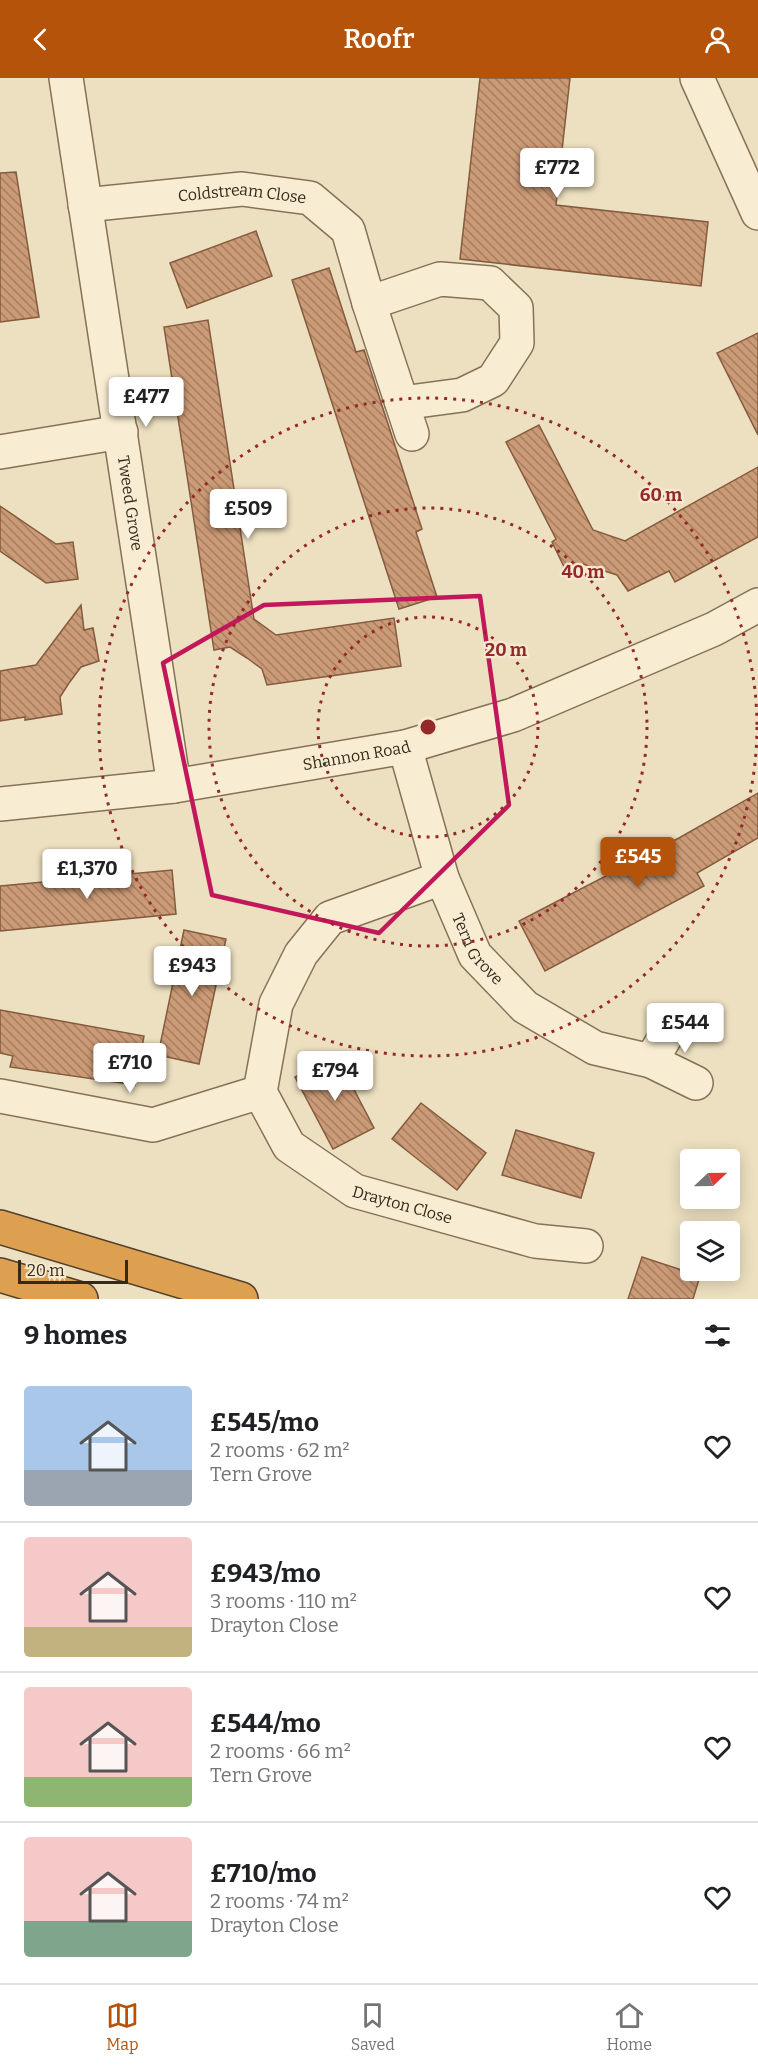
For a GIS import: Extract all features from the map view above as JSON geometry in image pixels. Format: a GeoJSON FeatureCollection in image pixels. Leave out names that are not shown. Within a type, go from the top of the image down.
{"type":"FeatureCollection","features":[{"type":"Feature","properties":{"kind":"highway"},"geometry":{"type":"LineString","coordinates":[[0,1227],[242,1299]]}},
{"type":"Feature","properties":{"kind":"highway"},"geometry":{"type":"LineString","coordinates":[[0,1275],[81,1299]]}},
{"type":"Feature","properties":{"kind":"street","name":"Tweed Grove"},"geometry":{"type":"LineString","coordinates":[[66,78],[174,786]]}},
{"type":"Feature","properties":{"kind":"street"},"geometry":{"type":"LineString","coordinates":[[697,78],[758,213]]}},
{"type":"Feature","properties":{"kind":"street","name":"Coldstream Close"},"geometry":{"type":"LineString","coordinates":[[86,205],[242,189],[310,198],[348,230],[369,303],[412,434]]}},
{"type":"Feature","properties":{"kind":"street"},"geometry":{"type":"LineString","coordinates":[[369,303],[440,279],[490,283],[516,308],[517,343],[493,380],[462,395],[402,403]]}},
{"type":"Feature","properties":{"kind":"street"},"geometry":{"type":"LineString","coordinates":[[0,452],[121,432]]}},
{"type":"Feature","properties":{"kind":"street","name":"Shannon Road"},"geometry":{"type":"LineString","coordinates":[[0,804],[174,786],[405,747],[513,715],[714,629],[758,605]]}},
{"type":"Feature","properties":{"kind":"street","name":"Tern Grove"},"geometry":{"type":"LineString","coordinates":[[405,747],[442,878],[475,955],[525,1007],[595,1048],[651,1061],[696,1083]]}},
{"type":"Feature","properties":{"kind":"street"},"geometry":{"type":"LineString","coordinates":[[0,1096],[153,1125],[260,1092],[276,1004],[302,954],[330,918],[442,878]]}},
{"type":"Feature","properties":{"kind":"street"},"geometry":{"type":"LineString","coordinates":[[651,1061],[674,1022]]}},
{"type":"Feature","properties":{"kind":"street","name":"Drayton Close"},"geometry":{"type":"LineString","coordinates":[[260,1092],[289,1146],[356,1191],[535,1240],[586,1246]]}},
{"type":"Feature","properties":{"kind":"highlighted area"},"geometry":{"type":"Polygon","coordinates":[[[480,596],[509,805],[379,933],[212,895],[163,663],[264,605],[480,596]]]}},
{"type":"Feature","properties":{"kind":"building"},"geometry":{"type":"Polygon","coordinates":[[[480,78],[570,78],[556,205],[708,222],[701,286],[460,259],[480,78]]]}},
{"type":"Feature","properties":{"kind":"building"},"geometry":{"type":"Polygon","coordinates":[[[16,172],[39,317],[0,322],[0,173],[16,172]]]}},
{"type":"Feature","properties":{"kind":"building"},"geometry":{"type":"Polygon","coordinates":[[[256,231],[272,276],[187,308],[170,263],[256,231]]]}},
{"type":"Feature","properties":{"kind":"building"},"geometry":{"type":"Polygon","coordinates":[[[329,268],[356,352],[364,350],[422,529],[416,532],[437,597],[399,609],[292,280],[329,268]]]}},
{"type":"Feature","properties":{"kind":"building"},"geometry":{"type":"Polygon","coordinates":[[[208,320],[254,619],[276,635],[394,618],[401,666],[267,685],[262,669],[247,658],[230,647],[214,650],[164,327],[208,320]]]}},
{"type":"Feature","properties":{"kind":"building"},"geometry":{"type":"Polygon","coordinates":[[[758,333],[758,435],[717,353],[758,333]]]}},
{"type":"Feature","properties":{"kind":"building"},"geometry":{"type":"Polygon","coordinates":[[[539,425],[593,530],[625,541],[758,467],[758,537],[675,582],[669,571],[628,591],[617,575],[583,564],[567,573],[552,542],[556,539],[506,442],[539,425]]]}},
{"type":"Feature","properties":{"kind":"building"},"geometry":{"type":"Polygon","coordinates":[[[0,506],[56,544],[73,542],[78,579],[46,583],[0,551],[0,506]]]}},
{"type":"Feature","properties":{"kind":"building"},"geometry":{"type":"Polygon","coordinates":[[[81,605],[84,630],[93,628],[99,661],[81,667],[69,683],[60,697],[62,714],[25,720],[25,717],[0,721],[0,671],[36,665],[81,605]]]}},
{"type":"Feature","properties":{"kind":"building"},"geometry":{"type":"Polygon","coordinates":[[[758,793],[758,838],[697,873],[704,886],[545,971],[519,921],[679,838],[758,793]]]}},
{"type":"Feature","properties":{"kind":"building"},"geometry":{"type":"Polygon","coordinates":[[[172,870],[176,914],[0,931],[0,886],[172,870]]]}},
{"type":"Feature","properties":{"kind":"building"},"geometry":{"type":"Polygon","coordinates":[[[184,930],[226,939],[199,1064],[158,1055],[184,930]]]}},
{"type":"Feature","properties":{"kind":"building"},"geometry":{"type":"Polygon","coordinates":[[[0,1010],[144,1036],[135,1085],[10,1067],[13,1056],[0,1053],[0,1010]]]}},
{"type":"Feature","properties":{"kind":"building"},"geometry":{"type":"Polygon","coordinates":[[[336,1055],[374,1128],[333,1149],[295,1077],[336,1055]]]}},
{"type":"Feature","properties":{"kind":"building"},"geometry":{"type":"Polygon","coordinates":[[[421,1103],[486,1153],[457,1190],[392,1139],[421,1103]]]}},
{"type":"Feature","properties":{"kind":"building"},"geometry":{"type":"Polygon","coordinates":[[[516,1130],[594,1153],[581,1198],[502,1175],[516,1130]]]}},
{"type":"Feature","properties":{"kind":"building"},"geometry":{"type":"Polygon","coordinates":[[[642,1257],[680,1269],[680,1281],[698,1281],[693,1299],[628,1299],[642,1257]]]}}]}
